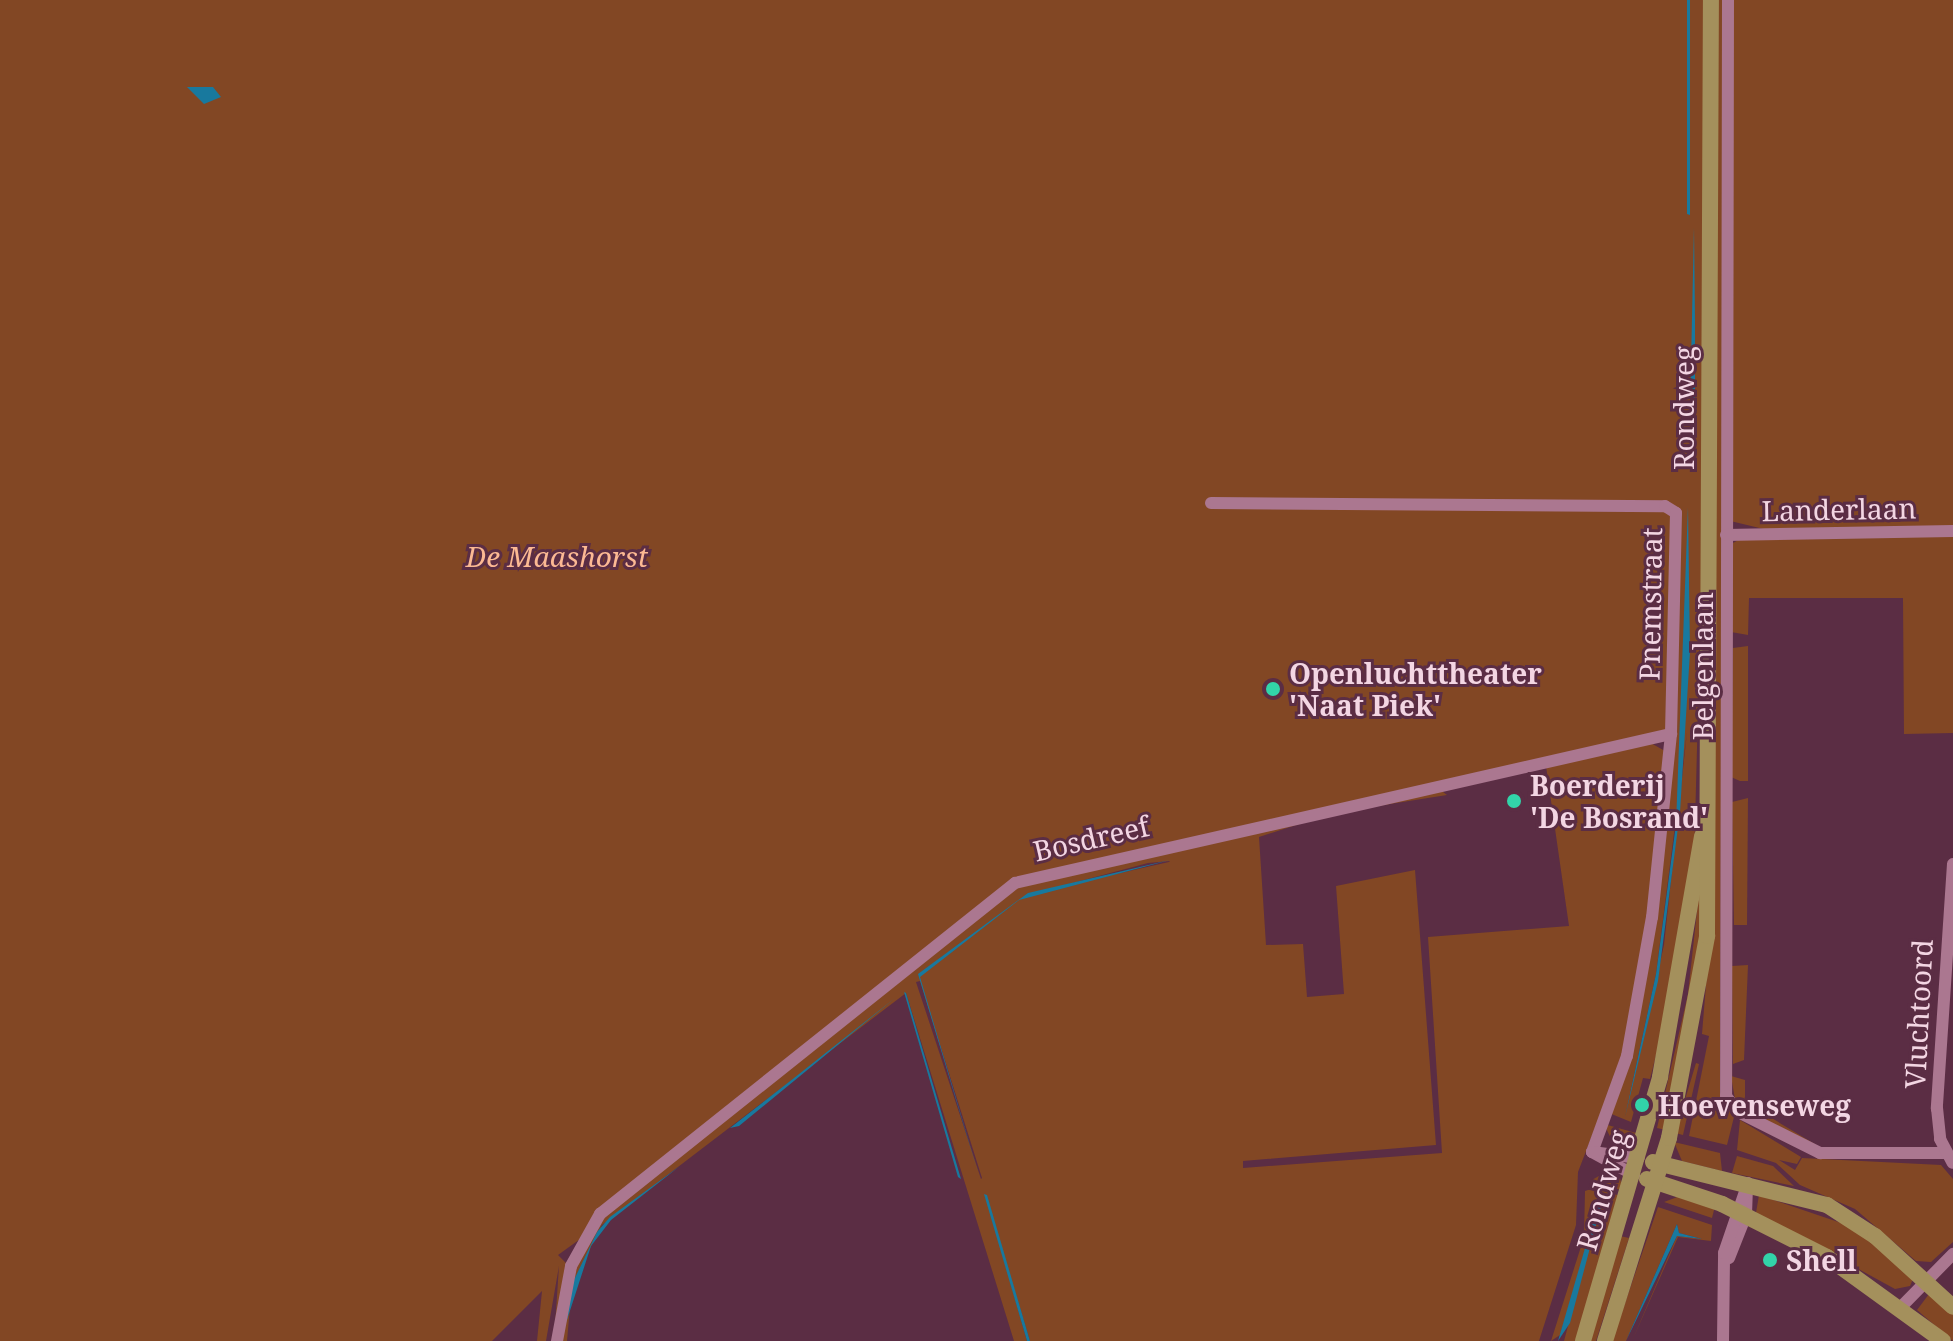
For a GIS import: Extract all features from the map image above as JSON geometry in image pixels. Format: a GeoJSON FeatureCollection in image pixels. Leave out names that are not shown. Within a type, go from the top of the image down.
{"type":"FeatureCollection","features":[{"type":"Feature","properties":{"kind":"main road","name":"Rondweg"},"geometry":{"type":"LineString","coordinates":[[1605,1341],[1661,1165],[1701,992],[1707,815],[1711,0]]}},
{"type":"Feature","properties":{"kind":"main road","name":"Rondweg"},"geometry":{"type":"LineString","coordinates":[[1583,1341],[1639,1158],[1681,977],[1707,815]]}},
{"type":"Feature","properties":{"kind":"main road"},"geometry":{"type":"LineString","coordinates":[[1639,1158],[1748,1183],[1838,1211],[1926,1280],[1953,1307]]}},
{"type":"Feature","properties":{"kind":"main road"},"geometry":{"type":"LineString","coordinates":[[1634,1175],[1740,1212],[1902,1306],[1943,1341]]}},
{"type":"Feature","properties":{"kind":"street","name":"Belgenlaan"},"geometry":{"type":"LineString","coordinates":[[1728,0],[1726,1096],[1738,1112],[1820,1153],[1948,1158]]}},
{"type":"Feature","properties":{"kind":"street","name":"Pnemstraat"},"geometry":{"type":"LineString","coordinates":[[1211,503],[1665,506],[1676,513],[1671,734],[1630,1040],[1592,1152]]}},
{"type":"Feature","properties":{"kind":"street","name":"Landerlaan"},"geometry":{"type":"LineString","coordinates":[[1726,535],[1953,531]]}},
{"type":"Feature","properties":{"kind":"street","name":"Bosdreef"},"geometry":{"type":"LineString","coordinates":[[557,1341],[563,1294],[587,1232],[625,1192],[1033,874],[1671,734]]}},
{"type":"Feature","properties":{"kind":"street","name":"Vluchtoord"},"geometry":{"type":"LineString","coordinates":[[1948,1158],[1937,1108],[1953,864]]}},
{"type":"Feature","properties":{"kind":"street"},"geometry":{"type":"LineString","coordinates":[[1592,1152],[1639,1158]]}},
{"type":"Feature","properties":{"kind":"street"},"geometry":{"type":"LineString","coordinates":[[1592,1152],[1634,1175]]}},
{"type":"Feature","properties":{"kind":"street"},"geometry":{"type":"LineString","coordinates":[[1723,1341],[1723,1276],[1748,1183]]}},
{"type":"Feature","properties":{"kind":"street"},"geometry":{"type":"LineString","coordinates":[[1902,1306],[1953,1254]]}},
{"type":"Feature","properties":{"kind":"green space","name":"De Maashorst"},"geometry":{"type":"Polygon","coordinates":[[[0,0],[1953,0],[1953,528],[1772,531],[1722,519],[1720,1093],[1734,1117],[1727,1145],[1689,1136],[1709,1036],[1702,1034],[1713,899],[1715,518],[1703,518],[1694,863],[1682,951],[1650,1079],[1643,1078],[1631,1122],[1609,1113],[1629,1060],[1649,954],[1674,735],[1439,785],[1380,801],[1439,789],[1447,795],[1333,813],[1259,837],[1266,945],[1303,944],[1307,997],[1344,994],[1336,886],[1415,870],[1436,1145],[1243,1161],[1243,1168],[1442,1153],[1428,937],[1569,926],[1546,766],[1649,742],[1665,751],[1656,864],[1623,1055],[1578,1172],[1576,1225],[1539,1341],[1030,1341],[985,1193],[1027,1341],[1014,1341],[906,993],[602,1225],[572,1284],[567,1341],[560,1341],[569,1283],[594,1229],[558,1255],[568,1265],[554,1341],[559,1266],[546,1341],[537,1341],[542,1291],[492,1341],[0,1341],[0,0]],[[1687,732],[1656,974],[1625,1117],[1664,945],[1687,732]],[[1169,862],[1148,863],[1054,888],[1169,862]],[[920,981],[916,982],[981,1179],[920,981]]]}},
{"type":"Feature","properties":{"kind":"green space"},"geometry":{"type":"Polygon","coordinates":[[[1953,536],[1953,733],[1904,734],[1903,598],[1749,598],[1748,635],[1731,632],[1733,543],[1740,539],[1953,536]]]}},
{"type":"Feature","properties":{"kind":"green space"},"geometry":{"type":"Polygon","coordinates":[[[1748,646],[1748,781],[1740,781],[1731,777],[1733,648],[1748,646]]]}},
{"type":"Feature","properties":{"kind":"green space"},"geometry":{"type":"Polygon","coordinates":[[[1748,798],[1747,925],[1734,925],[1732,802],[1748,798]]]}},
{"type":"Feature","properties":{"kind":"green space"},"geometry":{"type":"Polygon","coordinates":[[[1701,874],[1704,932],[1666,1130],[1657,1128],[1688,994],[1701,874]]]}},
{"type":"Feature","properties":{"kind":"green space"},"geometry":{"type":"Polygon","coordinates":[[[1748,965],[1744,1060],[1733,1064],[1732,966],[1748,965]]]}},
{"type":"Feature","properties":{"kind":"green space"},"geometry":{"type":"Polygon","coordinates":[[[1696,1063],[1699,1064],[1683,1135],[1675,1133],[1696,1063]]]}},
{"type":"Feature","properties":{"kind":"green space"},"geometry":{"type":"Polygon","coordinates":[[[1731,1076],[1745,1080],[1745,1102],[1818,1146],[1736,1105],[1731,1076]]]}},
{"type":"Feature","properties":{"kind":"green space"},"geometry":{"type":"Polygon","coordinates":[[[1740,1120],[1801,1157],[1797,1164],[1779,1160],[1795,1170],[1802,1158],[1941,1165],[1953,1179],[1953,1242],[1931,1262],[1916,1261],[1855,1209],[1800,1185],[1776,1163],[1737,1150],[1740,1120]]]}},
{"type":"Feature","properties":{"kind":"green space"},"geometry":{"type":"Polygon","coordinates":[[[1604,1124],[1636,1133],[1634,1138],[1615,1147],[1604,1124]]]}},
{"type":"Feature","properties":{"kind":"green space"},"geometry":{"type":"Polygon","coordinates":[[[1674,1142],[1720,1153],[1722,1171],[1682,1161],[1674,1142]]]}},
{"type":"Feature","properties":{"kind":"green space"},"geometry":{"type":"Polygon","coordinates":[[[1737,1156],[1773,1166],[1794,1186],[1732,1173],[1737,1156]]]}},
{"type":"Feature","properties":{"kind":"green space"},"geometry":{"type":"Polygon","coordinates":[[[1609,1170],[1620,1178],[1623,1191],[1592,1180],[1609,1170]]]}},
{"type":"Feature","properties":{"kind":"green space"},"geometry":{"type":"Polygon","coordinates":[[[1594,1188],[1624,1197],[1578,1341],[1564,1341],[1603,1195],[1560,1335],[1551,1341],[1584,1237],[1585,1191],[1594,1188]]]}},
{"type":"Feature","properties":{"kind":"green space"},"geometry":{"type":"Polygon","coordinates":[[[1759,1195],[1853,1227],[1913,1279],[1910,1286],[1895,1289],[1756,1213],[1759,1195]]]}},
{"type":"Feature","properties":{"kind":"green space"},"geometry":{"type":"Polygon","coordinates":[[[1680,1196],[1715,1206],[1712,1218],[1664,1202],[1680,1196]]]}},
{"type":"Feature","properties":{"kind":"green space"},"geometry":{"type":"Polygon","coordinates":[[[1658,1207],[1712,1225],[1711,1241],[1678,1237],[1632,1341],[1677,1236],[1702,1239],[1679,1233],[1677,1224],[1626,1341],[1612,1341],[1658,1207]]]}},
{"type":"Feature","properties":{"kind":"green space"},"geometry":{"type":"Polygon","coordinates":[[[1620,1236],[1629,1238],[1596,1341],[1586,1341],[1620,1236]]]}},
{"type":"Feature","properties":{"kind":"green space"},"geometry":{"type":"Polygon","coordinates":[[[1929,1294],[1953,1313],[1953,1341],[1917,1310],[1929,1294]]]}},
{"type":"Feature","properties":{"kind":"water"},"geometry":{"type":"Polygon","coordinates":[[[1687,0],[1690,0],[1690,215],[1687,214],[1687,0]]]}},
{"type":"Feature","properties":{"kind":"water"},"geometry":{"type":"Polygon","coordinates":[[[187,87],[213,87],[221,97],[204,104],[187,87]]]}},
{"type":"Feature","properties":{"kind":"water"},"geometry":{"type":"Polygon","coordinates":[[[1694,227],[1695,322],[1695,411],[1690,408],[1694,227]]]}},
{"type":"Feature","properties":{"kind":"water"},"geometry":{"type":"Polygon","coordinates":[[[1688,507],[1690,652],[1680,812],[1658,981],[1625,1117],[1656,974],[1676,824],[1688,507]]]}},
{"type":"Feature","properties":{"kind":"water"},"geometry":{"type":"Polygon","coordinates":[[[1170,860],[1019,900],[920,977],[980,1179],[918,974],[1028,893],[1170,860]]]}},
{"type":"Feature","properties":{"kind":"water"},"geometry":{"type":"Polygon","coordinates":[[[906,993],[961,1179],[958,1177],[906,993]]]}},
{"type":"Feature","properties":{"kind":"water"},"geometry":{"type":"Polygon","coordinates":[[[895,998],[739,1126],[730,1128],[794,1078],[895,998]]]}},
{"type":"Feature","properties":{"kind":"water"},"geometry":{"type":"Polygon","coordinates":[[[680,1166],[611,1220],[591,1246],[566,1323],[572,1284],[597,1232],[610,1217],[680,1166]]]}},
{"type":"Feature","properties":{"kind":"water"},"geometry":{"type":"Polygon","coordinates":[[[984,1194],[987,1195],[1030,1341],[1027,1341],[984,1194]]]}},
{"type":"Feature","properties":{"kind":"water"},"geometry":{"type":"Polygon","coordinates":[[[1604,1195],[1570,1323],[1558,1341],[1599,1200],[1604,1195]]]}},
{"type":"Feature","properties":{"kind":"water"},"geometry":{"type":"Polygon","coordinates":[[[1677,1224],[1679,1233],[1702,1239],[1677,1236],[1626,1341],[1677,1224]]]}},
{"type":"Feature","properties":{"kind":"place","name":"Openluchttheater 'Naat Piek'"},"geometry":{"type":"Point","coordinates":[1273,689]}},
{"type":"Feature","properties":{"kind":"place","name":"Boerderij 'De Bosrand'"},"geometry":{"type":"Point","coordinates":[1514,801]}},
{"type":"Feature","properties":{"kind":"place","name":"Hoevenseweg"},"geometry":{"type":"Point","coordinates":[1642,1105]}},
{"type":"Feature","properties":{"kind":"place","name":"Shell"},"geometry":{"type":"Point","coordinates":[1770,1260]}}]}
